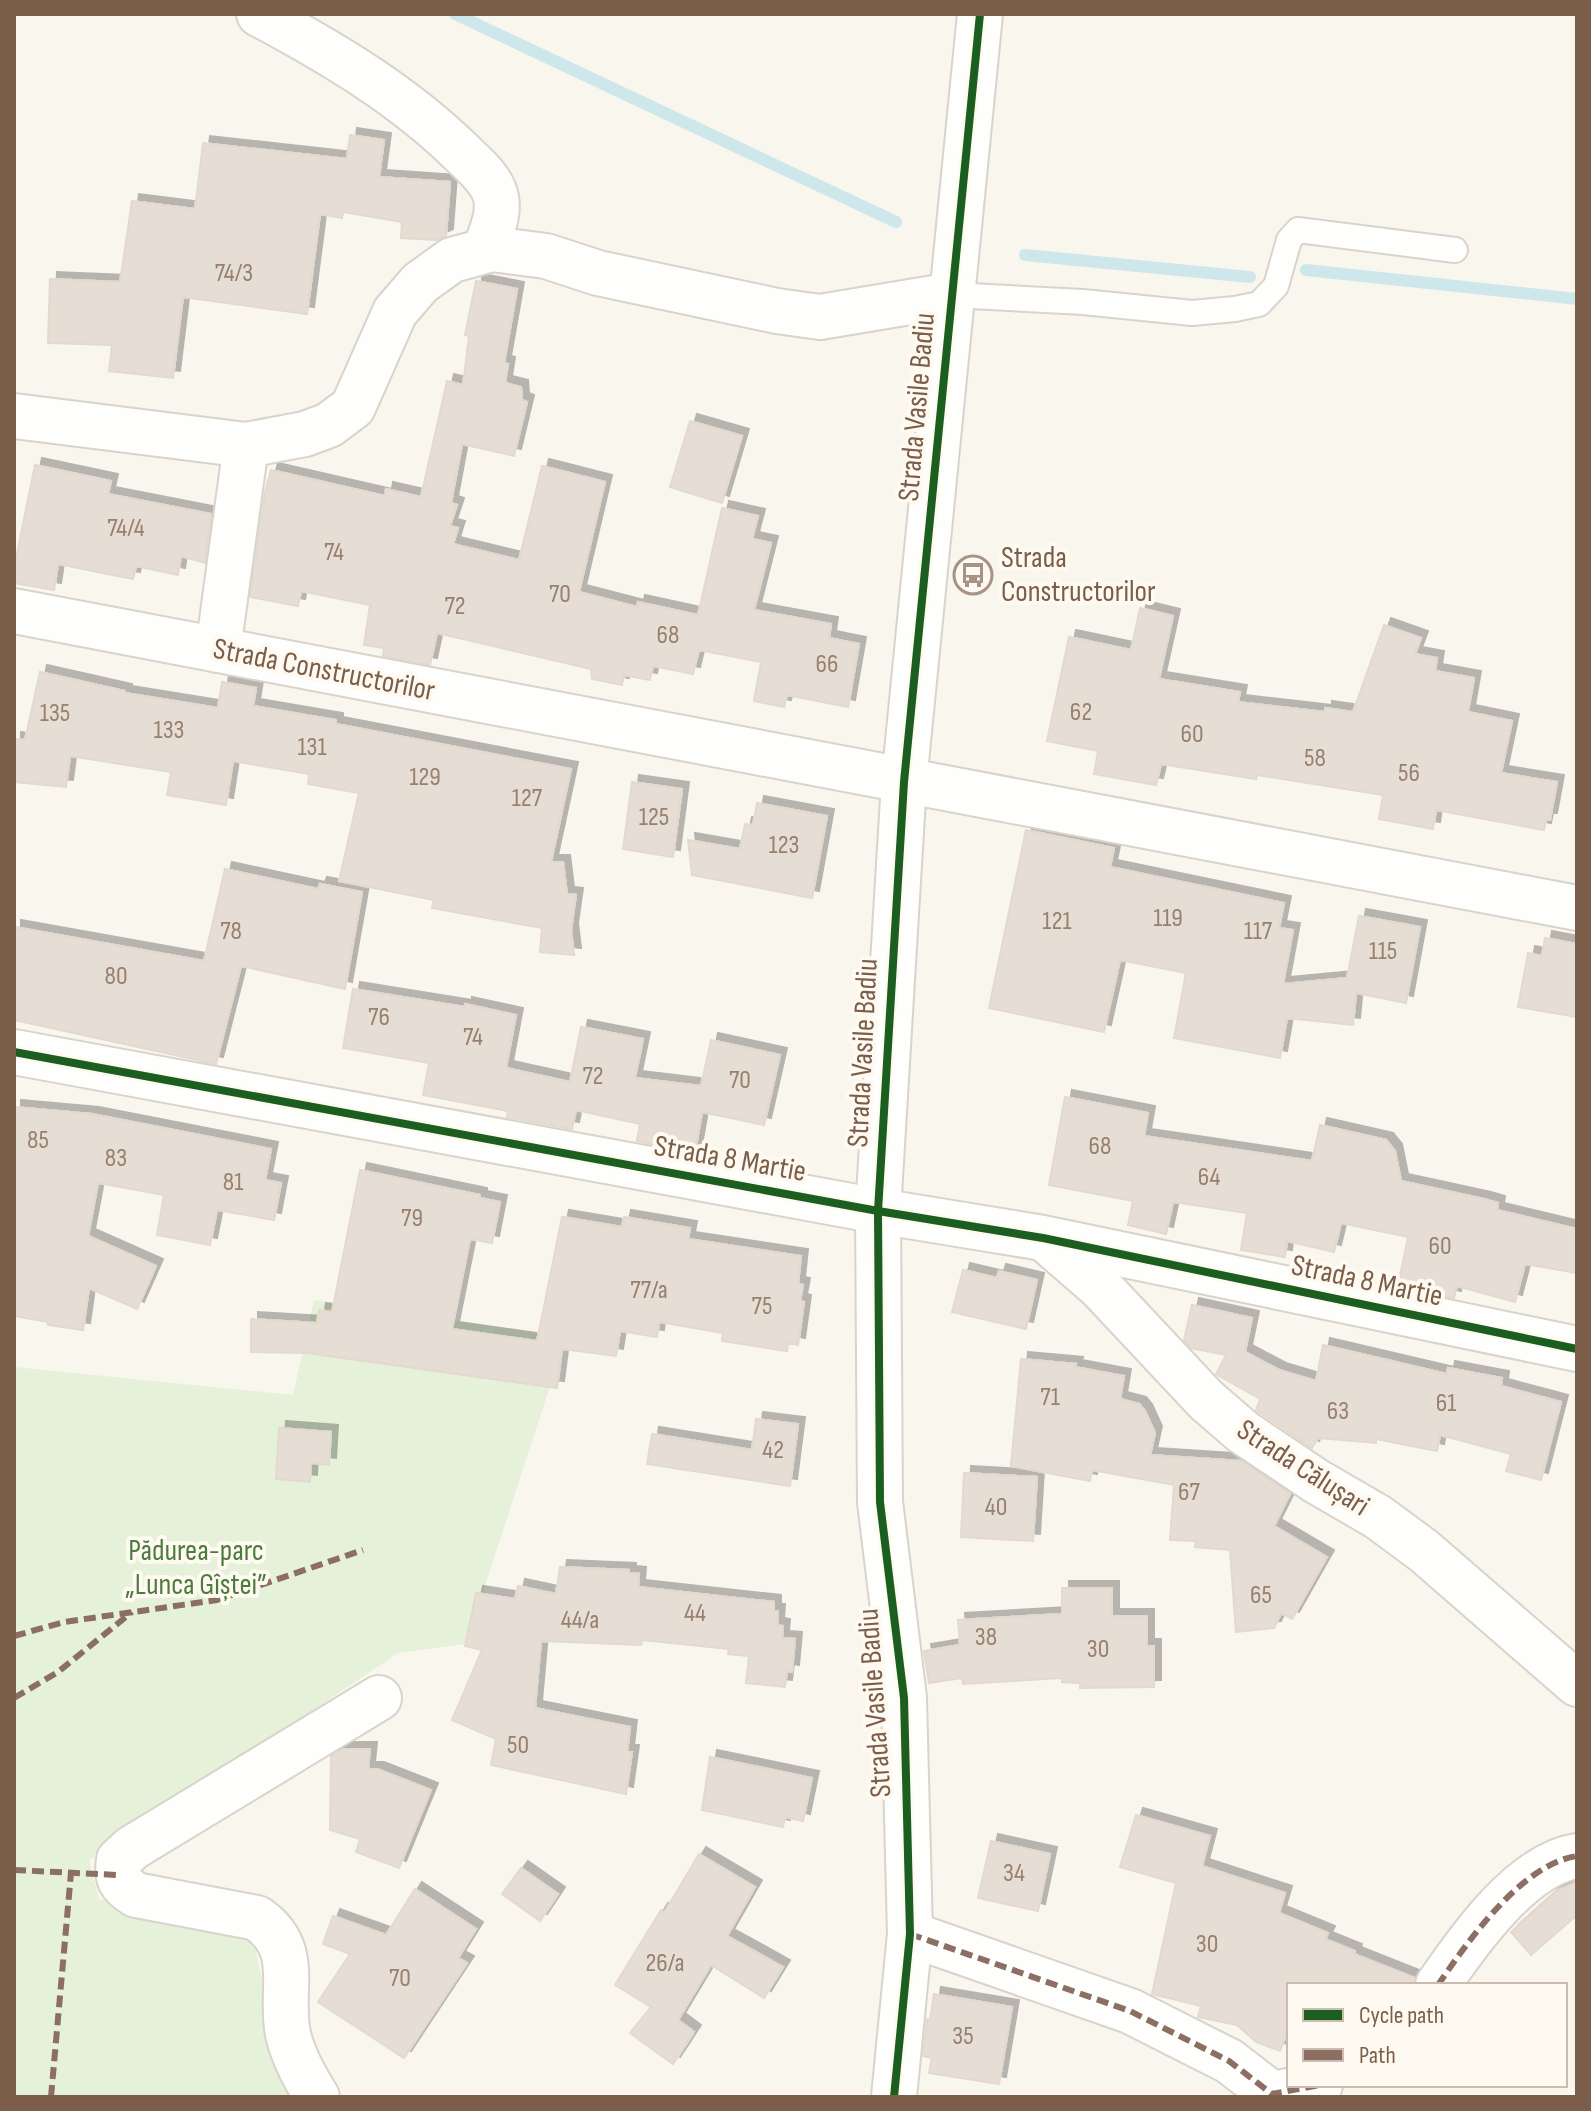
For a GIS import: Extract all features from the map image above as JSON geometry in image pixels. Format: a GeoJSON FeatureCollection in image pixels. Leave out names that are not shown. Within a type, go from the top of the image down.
{"type":"FeatureCollection","features":[{"type":"Feature","properties":{"kind":"street"},"geometry":{"type":"LineString","coordinates":[[259,14],[383,87],[437,129],[483,174],[494,190],[498,208],[485,250]]}},
{"type":"Feature","properties":{"kind":"street","name":"Strada Vasile Badiu"},"geometry":{"type":"LineString","coordinates":[[894,2097],[910,1934],[904,1698],[880,1502],[878,1211],[904,782],[980,14]]}},
{"type":"Feature","properties":{"kind":"street"},"geometry":{"type":"LineString","coordinates":[[14,416],[246,445],[305,434],[329,425],[353,407],[395,312],[420,283],[452,260],[492,249],[546,256],[598,273],[777,311],[820,317],[952,295]]}},
{"type":"Feature","properties":{"kind":"street"},"geometry":{"type":"LineString","coordinates":[[218,650],[246,445]]}},
{"type":"Feature","properties":{"kind":"street","name":"Strada Constructorilor"},"geometry":{"type":"LineString","coordinates":[[14,611],[1577,908]]}},
{"type":"Feature","properties":{"kind":"street","name":"Strada 8 Martie"},"geometry":{"type":"LineString","coordinates":[[14,1052],[878,1211],[1043,1238],[1577,1349]]}},
{"type":"Feature","properties":{"kind":"street","name":"Strada Călușari"},"geometry":{"type":"LineString","coordinates":[[1043,1238],[1108,1295],[1224,1416],[1304,1473],[1378,1517],[1424,1551],[1577,1684]]}},
{"type":"Feature","properties":{"kind":"street"},"geometry":{"type":"LineString","coordinates":[[317,2097],[301,2067],[287,2029],[285,1959],[282,1943],[272,1929],[257,1918],[136,1895],[121,1886],[117,1875],[119,1860],[132,1848],[379,1698]]}},
{"type":"Feature","properties":{"kind":"street"},"geometry":{"type":"LineString","coordinates":[[1440,1983],[1510,1893],[1534,1874],[1577,1856]]}},
{"type":"Feature","properties":{"kind":"street"},"geometry":{"type":"LineString","coordinates":[[910,1934],[1130,2011],[1229,2061],[1266,2096],[1310,2087]]}},
{"type":"Feature","properties":{"kind":"lane"},"geometry":{"type":"LineString","coordinates":[[952,295],[1083,302],[1192,313],[1259,304],[1276,286],[1289,240],[1298,230],[1455,250]]}},
{"type":"Feature","properties":{"kind":"green space","name":"Pădurea-parc „Lunca Gîștei”"},"geometry":{"type":"Polygon","coordinates":[[[314,1300],[566,1337],[466,1644],[398,1653],[89,1860],[99,1899],[251,1928],[273,2031],[299,2097],[14,2097],[14,1367],[293,1395],[314,1300]]]}},
{"type":"Feature","properties":{"kind":"building"},"geometry":{"type":"Polygon","coordinates":[[[350,135],[384,140],[379,177],[450,182],[446,236],[437,240],[401,238],[402,222],[343,212],[342,218],[320,214],[307,314],[183,297],[173,378],[109,371],[112,345],[48,343],[50,279],[120,282],[132,201],[195,209],[203,143],[347,159],[350,135]]]}},
{"type":"Feature","properties":{"kind":"building"},"geometry":{"type":"Polygon","coordinates":[[[476,281],[517,289],[504,363],[508,364],[505,383],[521,387],[522,400],[527,402],[514,456],[462,444],[451,503],[457,505],[450,526],[458,528],[453,544],[519,560],[542,466],[605,482],[579,592],[637,607],[638,602],[698,615],[722,508],[758,516],[752,539],[771,543],[754,610],[831,624],[829,638],[859,644],[848,707],[787,695],[784,707],[754,701],[761,662],[699,650],[693,674],[653,666],[650,680],[624,675],[622,685],[592,679],[591,669],[437,633],[430,665],[383,656],[384,648],[364,645],[370,605],[301,591],[298,606],[250,597],[271,470],[385,496],[386,489],[421,497],[447,381],[463,385],[469,336],[465,335],[476,281]]]}},
{"type":"Feature","properties":{"kind":"building"},"geometry":{"type":"Polygon","coordinates":[[[690,421],[742,436],[722,503],[670,487],[690,421]]]}},
{"type":"Feature","properties":{"kind":"building"},"geometry":{"type":"Polygon","coordinates":[[[35,465],[111,481],[108,494],[211,514],[205,563],[181,556],[178,575],[136,566],[133,579],[58,564],[54,590],[14,583],[14,568],[35,465]]]}},
{"type":"Feature","properties":{"kind":"building"},"geometry":{"type":"Polygon","coordinates":[[[1140,608],[1173,616],[1159,679],[1240,692],[1238,702],[1325,712],[1325,708],[1353,712],[1384,625],[1421,638],[1415,654],[1437,658],[1435,671],[1474,678],[1468,712],[1512,721],[1501,773],[1557,782],[1550,820],[1546,820],[1544,830],[1436,810],[1433,829],[1379,819],[1383,795],[1161,764],[1156,785],[1094,774],[1098,751],[1047,741],[1069,637],[1131,650],[1140,608]]]}},
{"type":"Feature","properties":{"kind":"building"},"geometry":{"type":"Polygon","coordinates":[[[40,672],[125,693],[218,708],[222,682],[256,688],[253,706],[571,769],[551,862],[563,862],[567,894],[576,895],[571,930],[574,955],[540,952],[542,928],[432,908],[434,900],[339,881],[359,793],[308,784],[309,774],[233,761],[226,805],[167,795],[171,772],[70,756],[66,787],[14,782],[14,739],[25,740],[40,672]]]}},
{"type":"Feature","properties":{"kind":"building"},"geometry":{"type":"Polygon","coordinates":[[[632,782],[682,789],[673,857],[623,849],[632,782]]]}},
{"type":"Feature","properties":{"kind":"building"},"geometry":{"type":"Polygon","coordinates":[[[757,803],[827,816],[812,898],[692,875],[688,840],[740,849],[745,824],[753,825],[757,803]]]}},
{"type":"Feature","properties":{"kind":"building"},"geometry":{"type":"Polygon","coordinates":[[[1026,830],[1114,848],[1110,867],[1284,903],[1279,928],[1293,930],[1283,984],[1347,978],[1359,916],[1420,927],[1406,1003],[1356,993],[1353,1025],[1287,1018],[1280,1058],[1174,1038],[1186,973],[1120,960],[1104,1032],[989,1008],[1026,830]]]}},
{"type":"Feature","properties":{"kind":"building"},"geometry":{"type":"Polygon","coordinates":[[[225,869],[318,889],[320,884],[362,892],[345,989],[241,966],[216,1064],[14,1020],[14,927],[204,961],[225,869]]]}},
{"type":"Feature","properties":{"kind":"building"},"geometry":{"type":"Polygon","coordinates":[[[1545,938],[1577,944],[1577,1017],[1518,1007],[1528,953],[1542,956],[1545,938]]]}},
{"type":"Feature","properties":{"kind":"building"},"geometry":{"type":"Polygon","coordinates":[[[353,989],[465,1007],[465,1004],[516,1015],[506,1068],[570,1082],[581,1027],[643,1039],[635,1078],[701,1086],[711,1040],[780,1055],[764,1125],[702,1112],[695,1152],[637,1141],[640,1124],[576,1110],[572,1129],[507,1117],[508,1111],[423,1095],[429,1063],[343,1048],[353,989]]]}},
{"type":"Feature","properties":{"kind":"building"},"geometry":{"type":"Polygon","coordinates":[[[1065,1097],[1148,1113],[1144,1136],[1312,1161],[1320,1125],[1386,1140],[1395,1151],[1401,1181],[1484,1199],[1498,1203],[1497,1210],[1577,1229],[1577,1273],[1525,1264],[1515,1302],[1457,1286],[1454,1298],[1398,1286],[1408,1237],[1341,1223],[1334,1252],[1287,1241],[1285,1257],[1241,1250],[1247,1213],[1173,1202],[1166,1234],[1128,1225],[1133,1201],[1049,1185],[1065,1097]]]}},
{"type":"Feature","properties":{"kind":"building"},"geometry":{"type":"Polygon","coordinates":[[[14,1107],[92,1114],[271,1149],[265,1180],[281,1183],[274,1220],[217,1210],[210,1245],[157,1235],[164,1195],[98,1183],[88,1236],[156,1266],[137,1309],[89,1288],[83,1330],[14,1316],[14,1107]]]}},
{"type":"Feature","properties":{"kind":"building"},"geometry":{"type":"Polygon","coordinates":[[[360,1170],[500,1202],[492,1243],[470,1239],[452,1329],[537,1341],[562,1217],[622,1227],[624,1217],[690,1228],[688,1239],[801,1256],[798,1284],[803,1285],[800,1301],[804,1302],[798,1345],[788,1343],[787,1351],[722,1341],[723,1333],[659,1322],[657,1337],[620,1331],[616,1356],[562,1349],[557,1388],[307,1353],[251,1352],[251,1319],[317,1323],[319,1310],[332,1312],[360,1170]]]}},
{"type":"Feature","properties":{"kind":"building"},"geometry":{"type":"Polygon","coordinates":[[[963,1270],[997,1278],[999,1271],[1037,1280],[1026,1329],[952,1312],[963,1270]]]}},
{"type":"Feature","properties":{"kind":"building"},"geometry":{"type":"Polygon","coordinates":[[[1192,1305],[1252,1318],[1245,1352],[1279,1370],[1316,1381],[1323,1345],[1447,1374],[1448,1368],[1502,1378],[1501,1386],[1561,1402],[1541,1480],[1506,1471],[1511,1454],[1440,1435],[1437,1451],[1376,1439],[1376,1443],[1318,1438],[1312,1448],[1256,1410],[1260,1399],[1216,1374],[1226,1355],[1191,1348],[1184,1340],[1192,1305]]]}},
{"type":"Feature","properties":{"kind":"building"},"geometry":{"type":"Polygon","coordinates":[[[1021,1359],[1076,1364],[1075,1367],[1124,1376],[1120,1399],[1139,1404],[1155,1433],[1150,1455],[1241,1461],[1290,1494],[1274,1526],[1327,1557],[1292,1619],[1281,1613],[1274,1628],[1236,1632],[1230,1550],[1195,1547],[1196,1541],[1170,1540],[1174,1485],[1092,1470],[1090,1481],[1011,1466],[1021,1359]]]}},
{"type":"Feature","properties":{"kind":"building"},"geometry":{"type":"Polygon","coordinates":[[[756,1419],[798,1424],[790,1486],[647,1464],[652,1434],[752,1450],[756,1419]]]}},
{"type":"Feature","properties":{"kind":"building"},"geometry":{"type":"Polygon","coordinates":[[[279,1428],[331,1432],[329,1465],[311,1463],[310,1482],[276,1479],[279,1428]]]}},
{"type":"Feature","properties":{"kind":"building"},"geometry":{"type":"Polygon","coordinates":[[[964,1473],[1037,1477],[1033,1541],[961,1537],[964,1473]]]}},
{"type":"Feature","properties":{"kind":"building"},"geometry":{"type":"Polygon","coordinates":[[[560,1567],[629,1570],[629,1573],[639,1574],[638,1587],[774,1602],[774,1611],[778,1611],[777,1625],[783,1626],[782,1638],[795,1639],[792,1672],[787,1671],[785,1687],[746,1683],[749,1656],[728,1654],[729,1649],[642,1640],[641,1645],[541,1641],[535,1708],[630,1727],[627,1752],[632,1752],[626,1794],[491,1765],[496,1739],[452,1720],[482,1650],[465,1646],[476,1593],[515,1599],[518,1586],[556,1594],[560,1567]]]}},
{"type":"Feature","properties":{"kind":"building"},"geometry":{"type":"Polygon","coordinates":[[[1062,1588],[1112,1588],[1112,1616],[1147,1616],[1147,1646],[1154,1646],[1154,1687],[1080,1688],[1080,1683],[1062,1682],[1062,1678],[963,1684],[962,1678],[929,1683],[924,1651],[960,1645],[958,1620],[1062,1614],[1062,1588]]]}},
{"type":"Feature","properties":{"kind":"building"},"geometry":{"type":"Polygon","coordinates":[[[344,1749],[370,1749],[368,1769],[377,1769],[431,1790],[399,1868],[356,1852],[360,1839],[330,1830],[331,1756],[344,1749]]]}},
{"type":"Feature","properties":{"kind":"building"},"geometry":{"type":"Polygon","coordinates":[[[710,1757],[812,1778],[803,1821],[785,1817],[783,1827],[702,1810],[710,1757]]]}},
{"type":"Feature","properties":{"kind":"building"},"geometry":{"type":"Polygon","coordinates":[[[1136,1815],[1210,1836],[1202,1866],[1285,1893],[1279,1913],[1328,1933],[1325,1939],[1355,1951],[1354,1954],[1415,1978],[1414,1983],[1287,1983],[1287,2032],[1280,2051],[1256,2042],[1237,2025],[1198,2017],[1201,2006],[1152,1994],[1176,1883],[1120,1867],[1136,1815]]]}},
{"type":"Feature","properties":{"kind":"building"},"geometry":{"type":"Polygon","coordinates":[[[991,1841],[1050,1854],[1038,1911],[978,1898],[991,1841]]]}},
{"type":"Feature","properties":{"kind":"building"},"geometry":{"type":"Polygon","coordinates":[[[699,1854],[755,1887],[727,1936],[783,1967],[764,1998],[711,1965],[678,2020],[694,2032],[673,2064],[630,2033],[651,2007],[615,1985],[699,1854]]]}},
{"type":"Feature","properties":{"kind":"building"},"geometry":{"type":"Polygon","coordinates":[[[521,1868],[558,1894],[540,1921],[502,1894],[521,1868]]]}},
{"type":"Feature","properties":{"kind":"building"},"geometry":{"type":"Polygon","coordinates":[[[1577,1882],[1577,1915],[1531,1955],[1511,1932],[1558,1890],[1577,1882]]]}},
{"type":"Feature","properties":{"kind":"building"},"geometry":{"type":"Polygon","coordinates":[[[415,1889],[476,1929],[458,1958],[467,1963],[404,2058],[318,2002],[350,1954],[323,1944],[333,1916],[386,1935],[415,1889]]]}},
{"type":"Feature","properties":{"kind":"building"},"geometry":{"type":"Polygon","coordinates":[[[934,1994],[1012,2007],[999,2084],[929,2073],[932,2058],[923,2056],[927,2019],[930,2020],[934,1994]]]}},
{"type":"Feature","properties":{"kind":"waterway"},"geometry":{"type":"LineString","coordinates":[[455,14],[896,222]]}},
{"type":"Feature","properties":{"kind":"waterway"},"geometry":{"type":"LineString","coordinates":[[1025,255],[1250,277]]}},
{"type":"Feature","properties":{"kind":"waterway"},"geometry":{"type":"LineString","coordinates":[[1306,270],[1577,299]]}},
{"type":"Feature","properties":{"kind":"marked path"},"geometry":{"type":"LineString","coordinates":[[14,1636],[64,1622],[217,1600],[363,1550]]}},
{"type":"Feature","properties":{"kind":"marked path"},"geometry":{"type":"LineString","coordinates":[[14,1698],[58,1672],[132,1612]]}},
{"type":"Feature","properties":{"kind":"marked path"},"geometry":{"type":"LineString","coordinates":[[1439,1983],[1481,1927],[1517,1889],[1536,1873],[1556,1862],[1577,1856]]}},
{"type":"Feature","properties":{"kind":"marked path"},"geometry":{"type":"LineString","coordinates":[[14,1870],[117,1875]]}},
{"type":"Feature","properties":{"kind":"marked path"},"geometry":{"type":"LineString","coordinates":[[51,2097],[71,1873]]}},
{"type":"Feature","properties":{"kind":"marked path"},"geometry":{"type":"LineString","coordinates":[[910,1934],[1130,2011],[1229,2061],[1272,2094],[1309,2087]]}},
{"type":"Feature","properties":{"kind":"cycle path"},"geometry":{"type":"LineString","coordinates":[[894,2097],[910,1934],[904,1698],[880,1502],[878,1211],[904,782],[980,14]]}},
{"type":"Feature","properties":{"kind":"cycle path"},"geometry":{"type":"LineString","coordinates":[[14,1052],[878,1211],[1043,1238],[1577,1349]]}},
{"type":"Feature","properties":{"kind":"place","name":"Strada Constructorilor"},"geometry":{"type":"Point","coordinates":[973,575]}}]}
